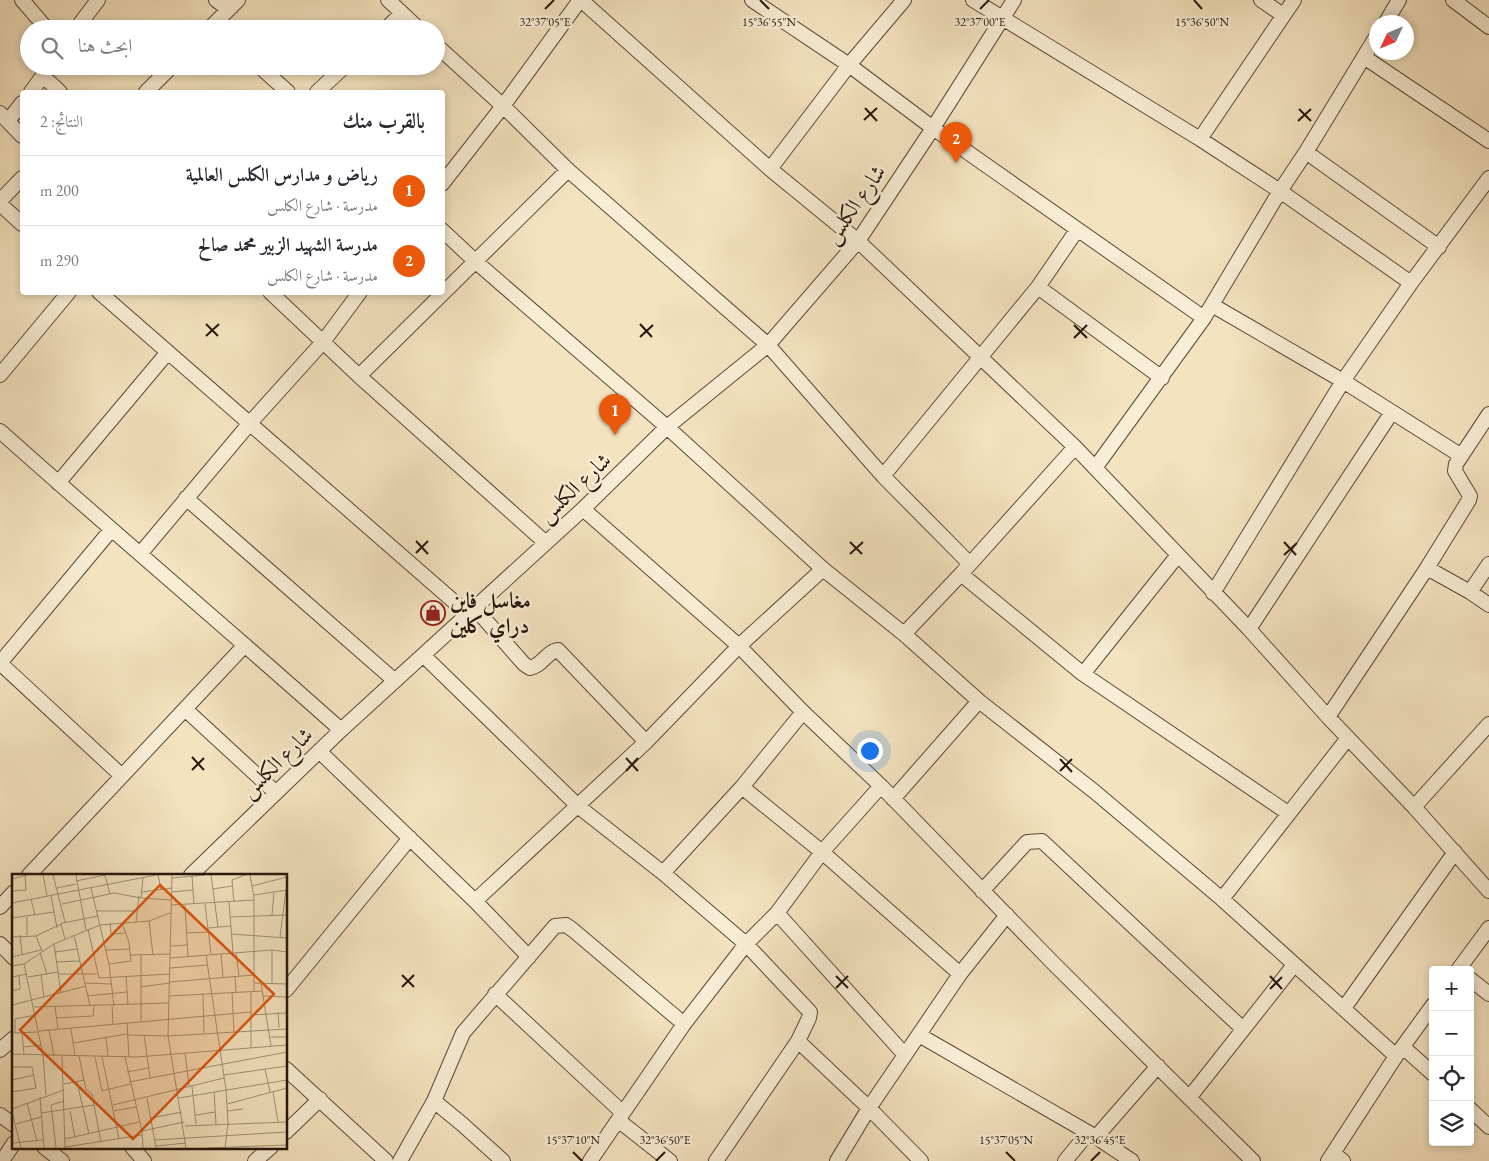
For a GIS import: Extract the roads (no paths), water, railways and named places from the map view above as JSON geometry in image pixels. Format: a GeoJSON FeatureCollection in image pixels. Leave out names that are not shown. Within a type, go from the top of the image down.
{"type":"FeatureCollection","features":[{"type":"Feature","properties":{"kind":"street"},"geometry":{"type":"LineString","coordinates":[[22,0],[40,20]]}},
{"type":"Feature","properties":{"kind":"street"},"geometry":{"type":"LineString","coordinates":[[83,20],[98,0]]}},
{"type":"Feature","properties":{"kind":"street"},"geometry":{"type":"LineString","coordinates":[[216,0],[232,4],[219,20]]}},
{"type":"Feature","properties":{"kind":"street"},"geometry":{"type":"LineString","coordinates":[[388,0],[409,20]]}},
{"type":"Feature","properties":{"kind":"street"},"geometry":{"type":"LineString","coordinates":[[445,180],[503,106],[580,0],[770,168],[858,240],[1075,447],[1249,629],[1328,717],[1414,806],[1489,891]]}},
{"type":"Feature","properties":{"kind":"street"},"geometry":{"type":"LineString","coordinates":[[752,0],[849,65],[933,128],[1204,318]]}},
{"type":"Feature","properties":{"kind":"street"},"geometry":{"type":"LineString","coordinates":[[770,168],[849,65],[904,0]]}},
{"type":"Feature","properties":{"kind":"street"},"geometry":{"type":"LineString","coordinates":[[973,0],[1200,139],[1280,191],[1411,283]]}},
{"type":"Feature","properties":{"kind":"street","name":"شارع الكلس"},"geometry":{"type":"LineString","coordinates":[[192,874],[340,730],[470,610],[583,510],[667,427],[768,345],[858,240],[933,128],[1014,0]]}},
{"type":"Feature","properties":{"kind":"street"},"geometry":{"type":"LineString","coordinates":[[1261,0],[1283,15]]}},
{"type":"Feature","properties":{"kind":"street"},"geometry":{"type":"LineString","coordinates":[[1200,139],[1294,0]]}},
{"type":"Feature","properties":{"kind":"street"},"geometry":{"type":"LineString","coordinates":[[1390,15],[1400,0]]}},
{"type":"Feature","properties":{"kind":"street"},"geometry":{"type":"LineString","coordinates":[[1453,0],[1489,27]]}},
{"type":"Feature","properties":{"kind":"street"},"geometry":{"type":"LineString","coordinates":[[395,20],[402,13]]}},
{"type":"Feature","properties":{"kind":"street"},"geometry":{"type":"LineString","coordinates":[[1095,468],[1204,318],[1280,191],[1369,49]]}},
{"type":"Feature","properties":{"kind":"street"},"geometry":{"type":"LineString","coordinates":[[445,53],[503,106],[568,170],[768,345],[965,569],[1083,674],[1288,813]]}},
{"type":"Feature","properties":{"kind":"street"},"geometry":{"type":"LineString","coordinates":[[1364,57],[1489,141]]}},
{"type":"Feature","properties":{"kind":"street"},"geometry":{"type":"LineString","coordinates":[[32,90],[44,75]]}},
{"type":"Feature","properties":{"kind":"street"},"geometry":{"type":"LineString","coordinates":[[49,75],[59,90]]}},
{"type":"Feature","properties":{"kind":"street"},"geometry":{"type":"LineString","coordinates":[[148,90],[163,75]]}},
{"type":"Feature","properties":{"kind":"street"},"geometry":{"type":"LineString","coordinates":[[269,75],[286,90]]}},
{"type":"Feature","properties":{"kind":"street"},"geometry":{"type":"LineString","coordinates":[[319,90],[335,75]]}},
{"type":"Feature","properties":{"kind":"street"},"geometry":{"type":"LineString","coordinates":[[20,105],[4,117],[20,134]]}},
{"type":"Feature","properties":{"kind":"street"},"geometry":{"type":"LineString","coordinates":[[1306,152],[1439,247]]}},
{"type":"Feature","properties":{"kind":"street"},"geometry":{"type":"LineString","coordinates":[[445,292],[568,170]]}},
{"type":"Feature","properties":{"kind":"street"},"geometry":{"type":"LineString","coordinates":[[1213,592],[1343,381],[1411,283],[1489,178]]}},
{"type":"Feature","properties":{"kind":"street"},"geometry":{"type":"LineString","coordinates":[[20,180],[0,203],[20,222]]}},
{"type":"Feature","properties":{"kind":"street"},"geometry":{"type":"LineString","coordinates":[[883,476],[1038,287],[1077,230]]}},
{"type":"Feature","properties":{"kind":"street"},"geometry":{"type":"LineString","coordinates":[[445,233],[476,262],[667,427],[823,569],[904,634],[979,700],[1095,792],[1222,898],[1294,965],[1344,1008],[1429,1071]]}},
{"type":"Feature","properties":{"kind":"street"},"geometry":{"type":"LineString","coordinates":[[1038,287],[1162,378]]}},
{"type":"Feature","properties":{"kind":"street"},"geometry":{"type":"LineString","coordinates":[[0,375],[67,295]]}},
{"type":"Feature","properties":{"kind":"street"},"geometry":{"type":"LineString","coordinates":[[104,295],[250,423],[470,610],[524,664],[530,668],[537,667],[553,651],[558,650],[646,742]]}},
{"type":"Feature","properties":{"kind":"street"},"geometry":{"type":"LineString","coordinates":[[273,295],[360,376],[546,543]]}},
{"type":"Feature","properties":{"kind":"street"},"geometry":{"type":"LineString","coordinates":[[140,554],[250,423],[323,342],[358,295]]}},
{"type":"Feature","properties":{"kind":"street"},"geometry":{"type":"LineString","coordinates":[[360,376],[442,295]]}},
{"type":"Feature","properties":{"kind":"street"},"geometry":{"type":"LineString","coordinates":[[1212,305],[1343,381],[1460,455]]}},
{"type":"Feature","properties":{"kind":"street"},"geometry":{"type":"LineString","coordinates":[[58,483],[168,352]]}},
{"type":"Feature","properties":{"kind":"street"},"geometry":{"type":"LineString","coordinates":[[1249,629],[1392,412]]}},
{"type":"Feature","properties":{"kind":"street"},"geometry":{"type":"LineString","coordinates":[[1328,717],[1427,568],[1469,500],[1470,496],[1455,471],[1456,464],[1460,455],[1489,414]]}},
{"type":"Feature","properties":{"kind":"street"},"geometry":{"type":"LineString","coordinates":[[0,431],[340,730]]}},
{"type":"Feature","properties":{"kind":"street"},"geometry":{"type":"LineString","coordinates":[[904,634],[1075,447]]}},
{"type":"Feature","properties":{"kind":"street"},"geometry":{"type":"LineString","coordinates":[[186,498],[394,680]]}},
{"type":"Feature","properties":{"kind":"street"},"geometry":{"type":"LineString","coordinates":[[583,510],[739,646],[803,712],[881,786],[1054,964],[1252,1161]]}},
{"type":"Feature","properties":{"kind":"street"},"geometry":{"type":"LineString","coordinates":[[111,530],[0,663],[122,776]]}},
{"type":"Feature","properties":{"kind":"street"},"geometry":{"type":"LineString","coordinates":[[1083,674],[1178,556]]}},
{"type":"Feature","properties":{"kind":"street"},"geometry":{"type":"LineString","coordinates":[[1470,592],[1489,564]]}},
{"type":"Feature","properties":{"kind":"street"},"geometry":{"type":"LineString","coordinates":[[1427,568],[1489,604]]}},
{"type":"Feature","properties":{"kind":"street"},"geometry":{"type":"LineString","coordinates":[[475,901],[579,807],[646,742],[739,646],[823,569]]}},
{"type":"Feature","properties":{"kind":"street"},"geometry":{"type":"LineString","coordinates":[[30,874],[245,645]]}},
{"type":"Feature","properties":{"kind":"street"},"geometry":{"type":"LineString","coordinates":[[423,655],[579,807],[663,873],[746,944],[810,1012],[798,1041],[716,1161]]}},
{"type":"Feature","properties":{"kind":"street"},"geometry":{"type":"LineString","coordinates":[[893,799],[979,700]]}},
{"type":"Feature","properties":{"kind":"street"},"geometry":{"type":"LineString","coordinates":[[185,709],[275,792]]}},
{"type":"Feature","properties":{"kind":"street"},"geometry":{"type":"LineString","coordinates":[[663,873],[742,787],[803,712]]}},
{"type":"Feature","properties":{"kind":"street"},"geometry":{"type":"LineString","coordinates":[[1414,806],[1489,724]]}},
{"type":"Feature","properties":{"kind":"street"},"geometry":{"type":"LineString","coordinates":[[1222,898],[1348,738]]}},
{"type":"Feature","properties":{"kind":"street"},"geometry":{"type":"LineString","coordinates":[[319,751],[475,901],[529,957]]}},
{"type":"Feature","properties":{"kind":"street"},"geometry":{"type":"LineString","coordinates":[[590,1161],[684,1024],[746,944],[777,913],[822,852],[881,786]]}},
{"type":"Feature","properties":{"kind":"street"},"geometry":{"type":"LineString","coordinates":[[742,787],[822,852],[960,974]]}},
{"type":"Feature","properties":{"kind":"street"},"geometry":{"type":"LineString","coordinates":[[288,988],[410,838]]}},
{"type":"Feature","properties":{"kind":"street"},"geometry":{"type":"LineString","coordinates":[[982,891],[1026,842],[1042,841],[1243,1029]]}},
{"type":"Feature","properties":{"kind":"street"},"geometry":{"type":"LineString","coordinates":[[1344,1008],[1455,852]]}},
{"type":"Feature","properties":{"kind":"street"},"geometry":{"type":"LineString","coordinates":[[0,907],[12,894]]}},
{"type":"Feature","properties":{"kind":"street"},"geometry":{"type":"LineString","coordinates":[[777,913],[905,1055]]}},
{"type":"Feature","properties":{"kind":"street"},"geometry":{"type":"LineString","coordinates":[[838,1161],[869,1108],[960,974],[1007,914]]}},
{"type":"Feature","properties":{"kind":"street"},"geometry":{"type":"LineString","coordinates":[[400,1161],[434,1101],[463,1033],[555,926],[566,926],[573,930],[684,1024]]}},
{"type":"Feature","properties":{"kind":"street"},"geometry":{"type":"LineString","coordinates":[[1461,966],[1489,928]]}},
{"type":"Feature","properties":{"kind":"street"},"geometry":{"type":"LineString","coordinates":[[0,944],[12,956]]}},
{"type":"Feature","properties":{"kind":"street"},"geometry":{"type":"LineString","coordinates":[[1189,1098],[1294,965]]}},
{"type":"Feature","properties":{"kind":"street"},"geometry":{"type":"LineString","coordinates":[[1474,982],[1489,994]]}},
{"type":"Feature","properties":{"kind":"street"},"geometry":{"type":"LineString","coordinates":[[495,994],[620,1117],[670,1161]]}},
{"type":"Feature","properties":{"kind":"street"},"geometry":{"type":"LineString","coordinates":[[1335,1158],[1400,1051],[1429,1011]]}},
{"type":"Feature","properties":{"kind":"street"},"geometry":{"type":"LineString","coordinates":[[919,1035],[1092,1135],[1132,1161]]}},
{"type":"Feature","properties":{"kind":"street"},"geometry":{"type":"LineString","coordinates":[[0,1050],[12,1040]]}},
{"type":"Feature","properties":{"kind":"street"},"geometry":{"type":"LineString","coordinates":[[798,1041],[869,1108],[921,1161]]}},
{"type":"Feature","properties":{"kind":"street"},"geometry":{"type":"LineString","coordinates":[[1065,1161],[1158,1066]]}},
{"type":"Feature","properties":{"kind":"street"},"geometry":{"type":"LineString","coordinates":[[288,1072],[386,1161]]}},
{"type":"Feature","properties":{"kind":"street"},"geometry":{"type":"LineString","coordinates":[[288,1130],[320,1099]]}},
{"type":"Feature","properties":{"kind":"street"},"geometry":{"type":"LineString","coordinates":[[434,1101],[503,1161]]}},
{"type":"Feature","properties":{"kind":"street"},"geometry":{"type":"LineString","coordinates":[[1474,1113],[1489,1127]]}},
{"type":"Feature","properties":{"kind":"street"},"geometry":{"type":"LineString","coordinates":[[0,1115],[12,1124]]}},
{"type":"Feature","properties":{"kind":"street"},"geometry":{"type":"LineString","coordinates":[[2,1161],[12,1147]]}},
{"type":"Feature","properties":{"kind":"street"},"geometry":{"type":"LineString","coordinates":[[45,1148],[62,1161]]}},
{"type":"Feature","properties":{"kind":"street"},"geometry":{"type":"LineString","coordinates":[[133,1148],[144,1161]]}},
{"type":"Feature","properties":{"kind":"place","name":"مدرسة الشهيد الزبير محمد صالح"},"geometry":{"type":"Point","coordinates":[956,163]}},
{"type":"Feature","properties":{"kind":"place","name":"رياض و مدارس الكلس العالمية"},"geometry":{"type":"Point","coordinates":[615,435]}},
{"type":"Feature","properties":{"kind":"place","name":"مغاسل فاين دراي كلين"},"geometry":{"type":"Point","coordinates":[433,613]}}]}
